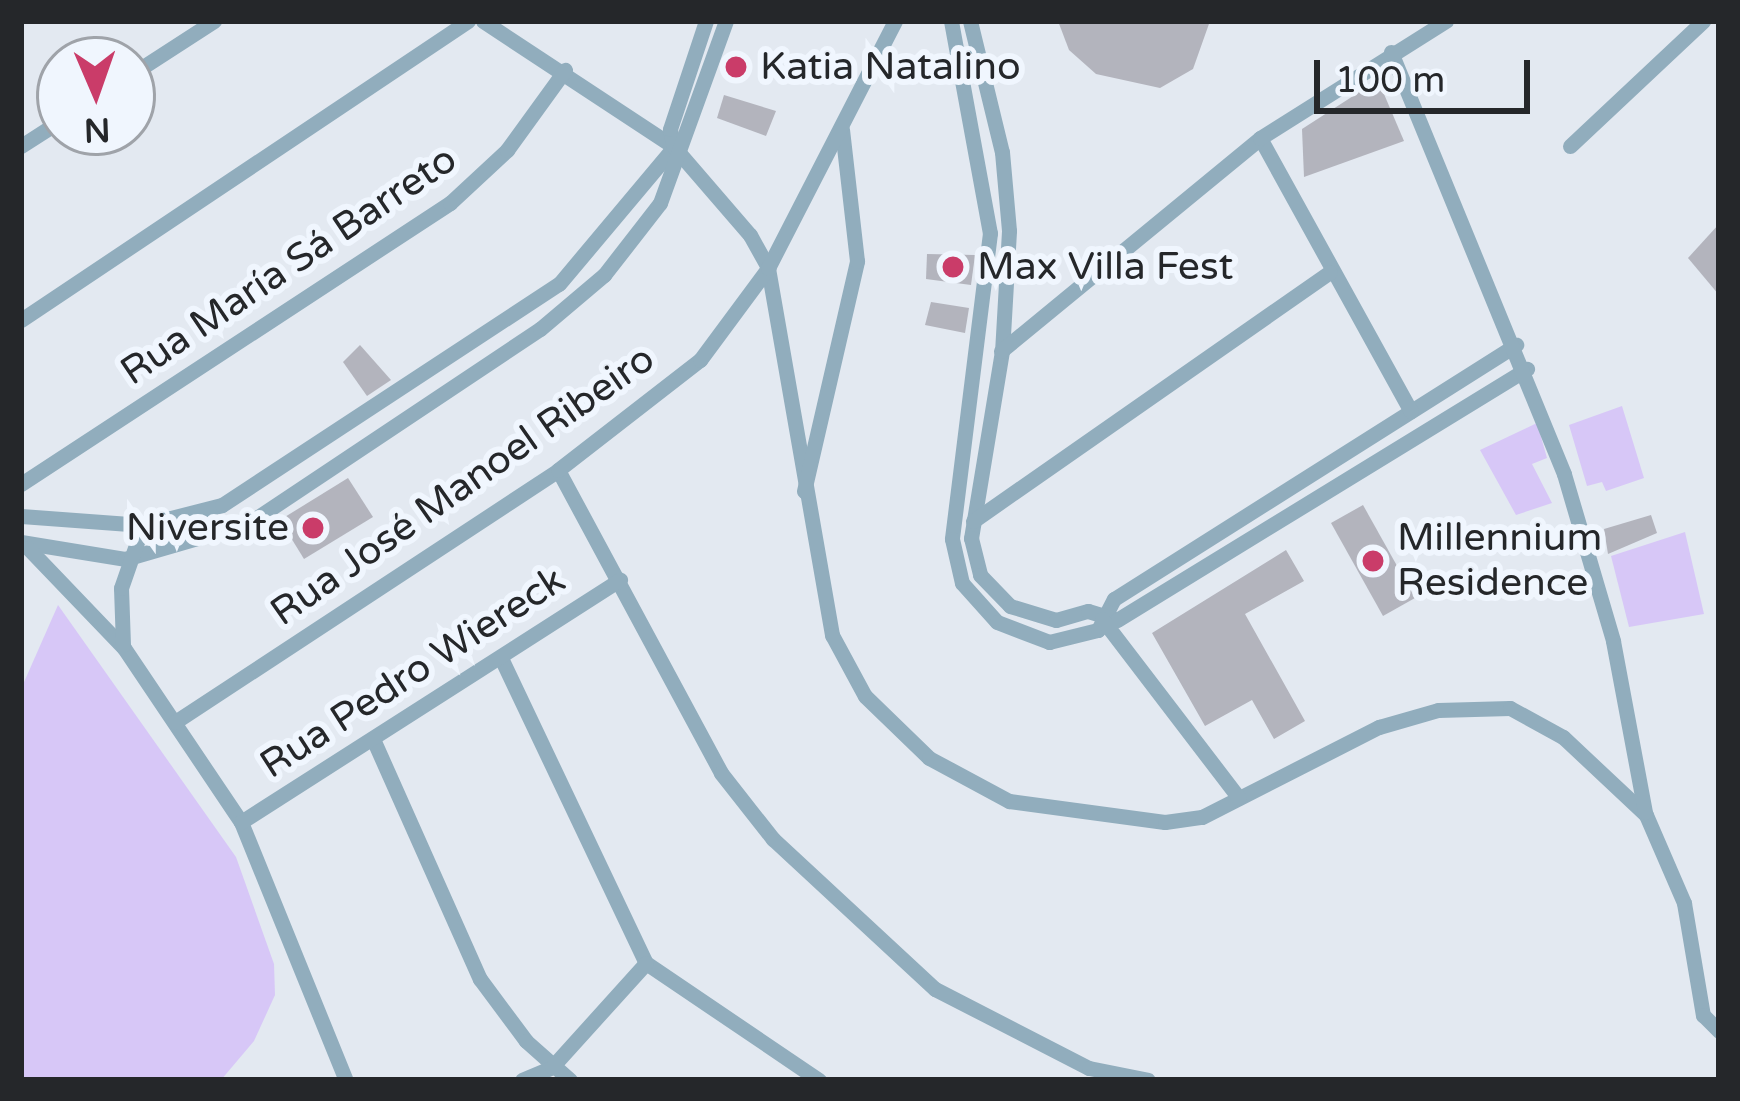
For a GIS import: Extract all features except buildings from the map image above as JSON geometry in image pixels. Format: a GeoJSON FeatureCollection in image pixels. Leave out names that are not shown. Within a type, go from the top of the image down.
{"type":"FeatureCollection","features":[{"type":"Feature","properties":{"kind":"street"},"geometry":{"type":"LineString","coordinates":[[156,58],[214,21]]}},
{"type":"Feature","properties":{"kind":"street"},"geometry":{"type":"LineString","coordinates":[[21,320],[468,21]]}},
{"type":"Feature","properties":{"kind":"street"},"geometry":{"type":"LineString","coordinates":[[483,21],[565,70],[674,147],[729,202],[768,268],[802,498],[847,669],[929,758],[1009,801],[1064,814],[1165,822],[1239,798],[1379,727],[1479,705],[1536,718],[1646,815]]}},
{"type":"Feature","properties":{"kind":"street"},"geometry":{"type":"LineString","coordinates":[[21,542],[130,558],[193,546],[291,495],[540,329],[632,242],[660,203],[674,147],[670,129],[706,21]]}},
{"type":"Feature","properties":{"kind":"street"},"geometry":{"type":"LineString","coordinates":[[21,516],[142,525],[223,505],[524,308],[598,246],[656,158],[691,136],[726,21]]}},
{"type":"Feature","properties":{"kind":"street","name":"Rua José Manoel Ribeiro"},"geometry":{"type":"LineString","coordinates":[[175,722],[558,470],[700,361],[768,268],[896,21]]}},
{"type":"Feature","properties":{"kind":"street"},"geometry":{"type":"LineString","coordinates":[[951,21],[988,197],[979,349],[952,518],[962,584],[997,622],[1036,641],[1088,635],[1114,599],[1516,345]]}},
{"type":"Feature","properties":{"kind":"street"},"geometry":{"type":"LineString","coordinates":[[970,21],[1007,195],[1002,351],[973,521],[980,575],[1010,606],[1117,620],[1527,369]]}},
{"type":"Feature","properties":{"kind":"street"},"geometry":{"type":"LineString","coordinates":[[979,349],[1002,351],[1259,138],[1446,21]]}},
{"type":"Feature","properties":{"kind":"street"},"geometry":{"type":"LineString","coordinates":[[1570,146],[1703,21]]}},
{"type":"Feature","properties":{"kind":"street"},"geometry":{"type":"LineString","coordinates":[[697,47],[714,53]]}},
{"type":"Feature","properties":{"kind":"street"},"geometry":{"type":"LineString","coordinates":[[1391,52],[1527,369],[1613,641],[1646,815],[1684,903],[1703,1015],[1719,1031]]}},
{"type":"Feature","properties":{"kind":"street","name":"Rua María Sá Barreto"},"geometry":{"type":"LineString","coordinates":[[21,484],[450,203],[507,150],[565,70]]}},
{"type":"Feature","properties":{"kind":"street"},"geometry":{"type":"LineString","coordinates":[[967,84],[985,78]]}},
{"type":"Feature","properties":{"kind":"street"},"geometry":{"type":"LineString","coordinates":[[802,498],[857,261],[842,130]]}},
{"type":"Feature","properties":{"kind":"street"},"geometry":{"type":"LineString","coordinates":[[1259,138],[1411,411]]}},
{"type":"Feature","properties":{"kind":"street"},"geometry":{"type":"LineString","coordinates":[[988,197],[1007,195]]}},
{"type":"Feature","properties":{"kind":"street"},"geometry":{"type":"LineString","coordinates":[[973,521],[1330,272]]}},
{"type":"Feature","properties":{"kind":"street"},"geometry":{"type":"LineString","coordinates":[[524,308],[540,329]]}},
{"type":"Feature","properties":{"kind":"street"},"geometry":{"type":"LineString","coordinates":[[406,387],[420,409]]}},
{"type":"Feature","properties":{"kind":"street"},"geometry":{"type":"LineString","coordinates":[[558,470],[741,803],[861,929],[935,989],[1051,1050],[1148,1080]]}},
{"type":"Feature","properties":{"kind":"street"},"geometry":{"type":"LineString","coordinates":[[278,472],[291,495]]}},
{"type":"Feature","properties":{"kind":"street"},"geometry":{"type":"LineString","coordinates":[[124,648],[118,618],[142,525]]}},
{"type":"Feature","properties":{"kind":"street"},"geometry":{"type":"LineString","coordinates":[[21,542],[124,648],[241,822],[346,1080]]}},
{"type":"Feature","properties":{"kind":"street","name":"Rua Pedro Wiereck"},"geometry":{"type":"LineString","coordinates":[[241,822],[620,580]]}},
{"type":"Feature","properties":{"kind":"street"},"geometry":{"type":"LineString","coordinates":[[1102,619],[1239,798]]}},
{"type":"Feature","properties":{"kind":"street"},"geometry":{"type":"LineString","coordinates":[[500,658],[646,964],[819,1080]]}},
{"type":"Feature","properties":{"kind":"street"},"geometry":{"type":"LineString","coordinates":[[373,739],[480,979],[552,1066],[570,1080]]}},
{"type":"Feature","properties":{"kind":"street"},"geometry":{"type":"LineString","coordinates":[[522,1080],[552,1066],[646,964]]}},
{"type":"Feature","properties":{"kind":"shaded area"},"geometry":{"type":"Polygon","coordinates":[[[1622,406],[1644,478],[1606,491],[1602,482],[1587,486],[1569,425],[1622,406]]]}},
{"type":"Feature","properties":{"kind":"shaded area"},"geometry":{"type":"Polygon","coordinates":[[[1537,423],[1547,458],[1532,464],[1552,503],[1516,515],[1480,450],[1537,423]]]}},
{"type":"Feature","properties":{"kind":"shaded area"},"geometry":{"type":"Polygon","coordinates":[[[1685,532],[1704,614],[1629,627],[1611,556],[1685,532]]]}},
{"type":"Feature","properties":{"kind":"shaded area"},"geometry":{"type":"Polygon","coordinates":[[[58,605],[236,857],[274,964],[275,995],[254,1041],[221,1080],[21,1080],[21,689],[58,605]]]}},
{"type":"Feature","properties":{"kind":"place","name":"Katia Natalino"},"geometry":{"type":"Point","coordinates":[736,67]}},
{"type":"Feature","properties":{"kind":"place","name":"Max Villa Fest"},"geometry":{"type":"Point","coordinates":[953,267]}},
{"type":"Feature","properties":{"kind":"place","name":"Niversite"},"geometry":{"type":"Point","coordinates":[313,528]}},
{"type":"Feature","properties":{"kind":"place","name":"Millennium Residence"},"geometry":{"type":"Point","coordinates":[1373,561]}}]}
